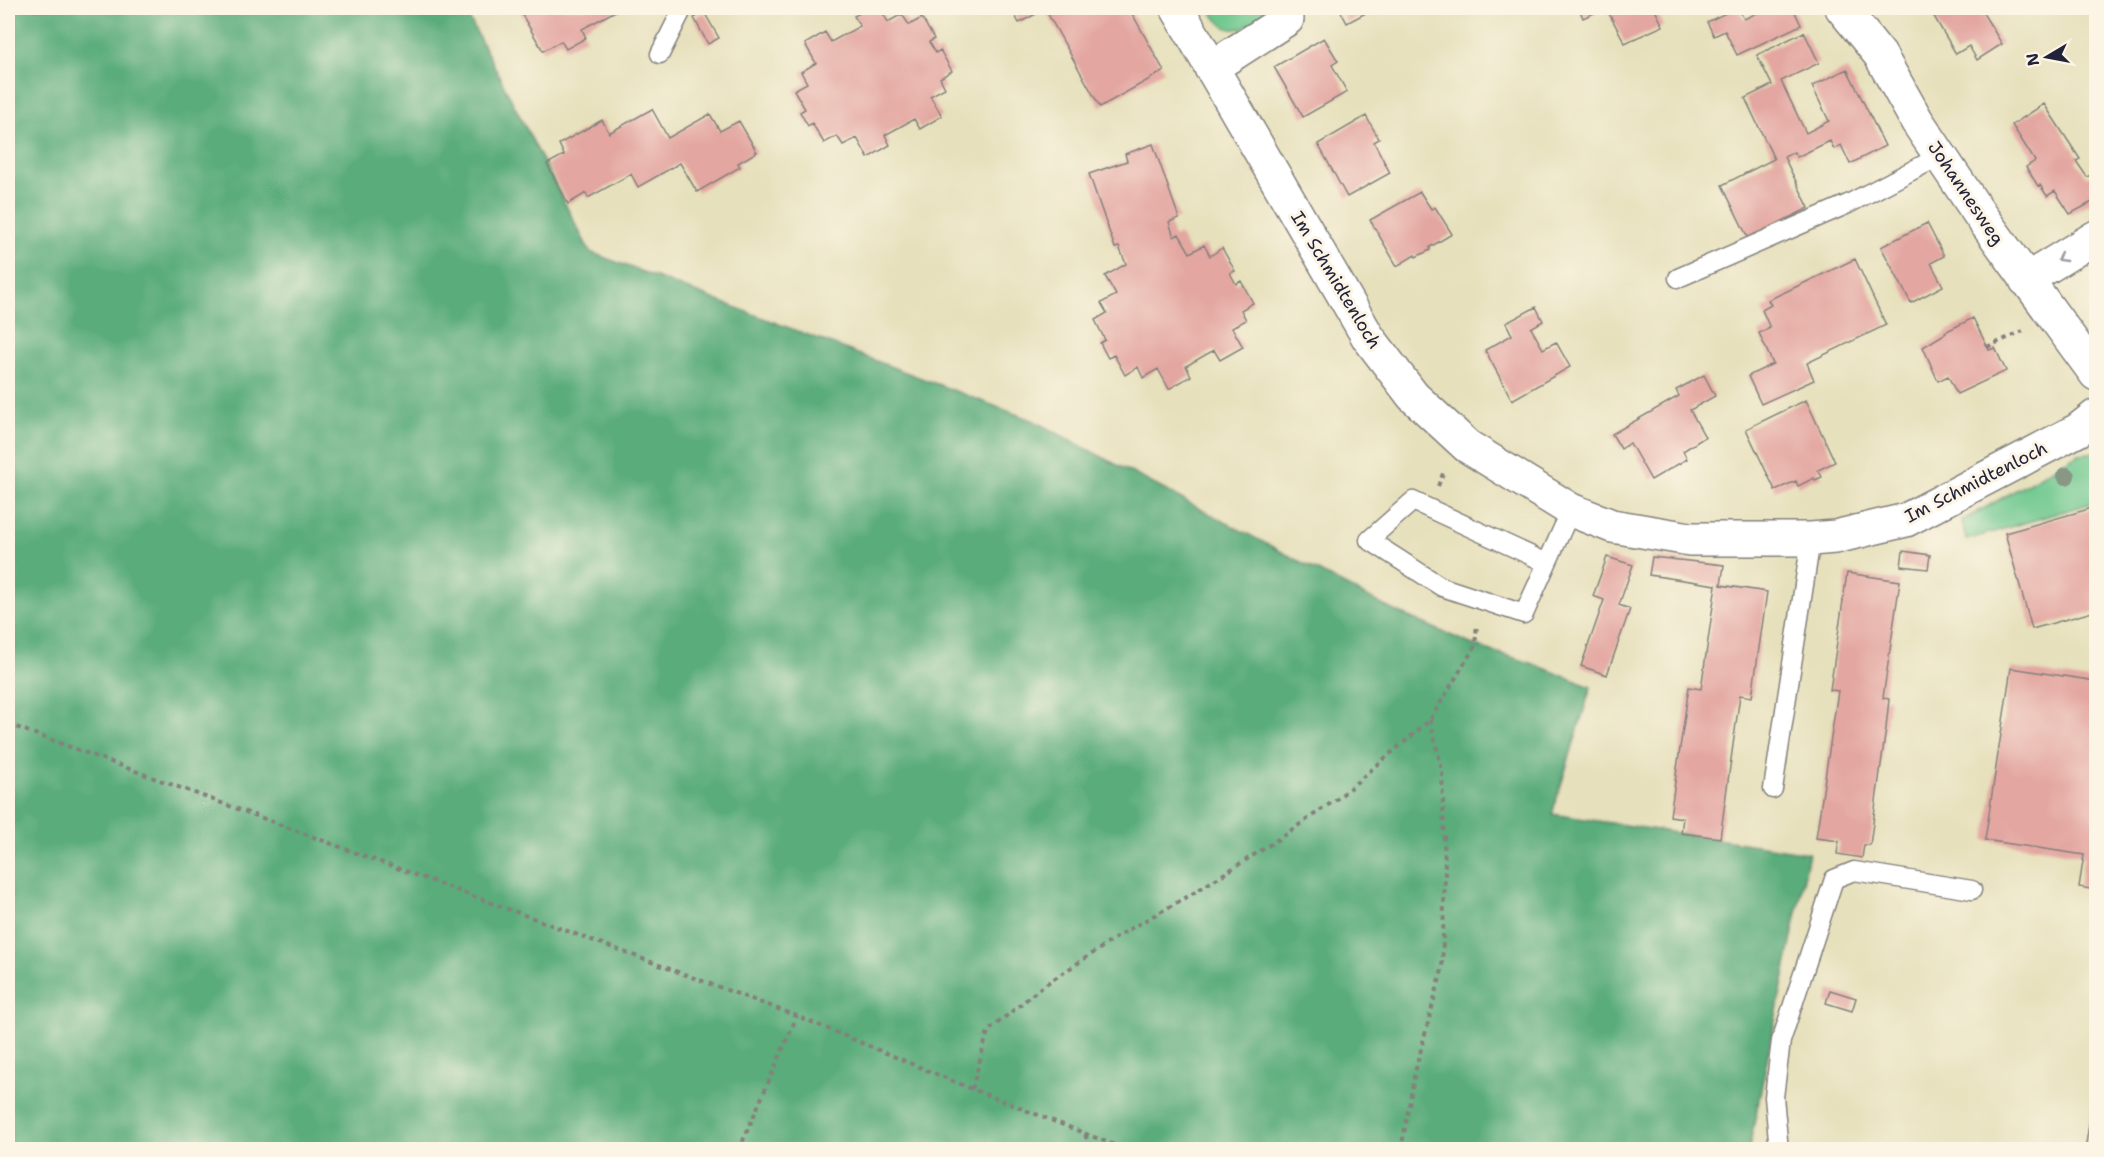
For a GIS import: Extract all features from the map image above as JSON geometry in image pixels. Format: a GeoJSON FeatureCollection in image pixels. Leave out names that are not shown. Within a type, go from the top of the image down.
{"type":"FeatureCollection","features":[{"type":"Feature","properties":{"kind":"street","name":"Im Schmidtenloch"},"geometry":{"type":"LineString","coordinates":[[1177,8],[1368,337],[1413,396],[1467,446],[1571,510],[1612,526],[1690,539],[1835,537],[1906,520],[2078,430],[2097,416]]}},
{"type":"Feature","properties":{"kind":"street"},"geometry":{"type":"LineString","coordinates":[[1210,68],[1287,19],[1281,8]]}},
{"type":"Feature","properties":{"kind":"street","name":"Johannesweg"},"geometry":{"type":"LineString","coordinates":[[1842,8],[1880,55],[1917,121],[1940,156],[2026,279],[2097,374]]}},
{"type":"Feature","properties":{"kind":"street"},"geometry":{"type":"LineString","coordinates":[[2026,279],[2097,237]]}},
{"type":"Feature","properties":{"kind":"lane"},"geometry":{"type":"LineString","coordinates":[[660,54],[683,8]]}},
{"type":"Feature","properties":{"kind":"lane"},"geometry":{"type":"LineString","coordinates":[[1678,278],[1848,204],[1940,156]]}},
{"type":"Feature","properties":{"kind":"lane"},"geometry":{"type":"LineString","coordinates":[[1548,563],[1413,501],[1369,540],[1442,587],[1524,615],[1548,563],[1571,510]]}},
{"type":"Feature","properties":{"kind":"lane"},"geometry":{"type":"LineString","coordinates":[[1773,789],[1811,539]]}},
{"type":"Feature","properties":{"kind":"lane"},"geometry":{"type":"LineString","coordinates":[[1779,1149],[1774,1097],[1781,1041],[1834,879],[1854,871],[1972,890]]}},
{"type":"Feature","properties":{"kind":"path"},"geometry":{"type":"LineString","coordinates":[[1987,346],[2034,327],[2053,316]]}},
{"type":"Feature","properties":{"kind":"path"},"geometry":{"type":"LineString","coordinates":[[972,1089],[988,1031],[1042,986],[1128,930],[1192,894],[1268,846],[1337,799],[1430,720],[1475,646],[1480,600]]}},
{"type":"Feature","properties":{"kind":"path"},"geometry":{"type":"LineString","coordinates":[[1401,1149],[1415,1072],[1442,970],[1444,871],[1442,770],[1430,720]]}},
{"type":"Feature","properties":{"kind":"path"},"geometry":{"type":"LineString","coordinates":[[8,724],[797,1016],[1085,1135],[1126,1149]]}},
{"type":"Feature","properties":{"kind":"path"},"geometry":{"type":"LineString","coordinates":[[739,1149],[797,1016]]}},
{"type":"Feature","properties":{"kind":"path"},"geometry":{"type":"LineString","coordinates":[[1085,1135],[1093,1149]]}},
{"type":"Feature","properties":{"kind":"green space"},"geometry":{"type":"Polygon","coordinates":[[[8,8],[464,8],[590,252],[1034,421],[1386,607],[1475,646],[1531,663],[1591,687],[1552,814],[1809,853],[1749,1149],[8,1149],[8,8]]]}},
{"type":"Feature","properties":{"kind":"green space"},"geometry":{"type":"Polygon","coordinates":[[[1209,8],[1265,8],[1268,13],[1242,28],[1229,29],[1222,25],[1209,8]]]}},
{"type":"Feature","properties":{"kind":"green space"},"geometry":{"type":"Polygon","coordinates":[[[2096,452],[2096,502],[1966,540],[1962,521],[2079,454],[2096,452]]]}},
{"type":"Feature","properties":{"kind":"building"},"geometry":{"type":"Polygon","coordinates":[[[518,8],[621,8],[582,29],[586,38],[566,49],[561,41],[543,51],[518,8]]]}},
{"type":"Feature","properties":{"kind":"building"},"geometry":{"type":"Polygon","coordinates":[[[870,8],[880,8],[888,22],[902,14],[909,25],[922,18],[934,39],[929,42],[936,53],[940,50],[952,71],[940,78],[945,88],[930,96],[942,116],[920,129],[914,119],[885,135],[890,145],[868,158],[857,138],[843,145],[837,136],[824,143],[812,123],[808,126],[800,112],[805,109],[794,90],[807,83],[801,72],[816,63],[805,44],[825,32],[831,42],[860,26],[854,16],[870,8]]]}},
{"type":"Feature","properties":{"kind":"building"},"geometry":{"type":"Polygon","coordinates":[[[1011,8],[1129,8],[1164,71],[1100,107],[1045,9],[1019,23],[1011,8]]]}},
{"type":"Feature","properties":{"kind":"building"},"geometry":{"type":"Polygon","coordinates":[[[1339,8],[1375,8],[1347,23],[1339,8]]]}},
{"type":"Feature","properties":{"kind":"building"},"geometry":{"type":"Polygon","coordinates":[[[1579,8],[1605,8],[1583,18],[1579,8]]]}},
{"type":"Feature","properties":{"kind":"building"},"geometry":{"type":"Polygon","coordinates":[[[1606,8],[1654,8],[1663,26],[1625,43],[1606,8]]]}},
{"type":"Feature","properties":{"kind":"building"},"geometry":{"type":"Polygon","coordinates":[[[1736,8],[1744,19],[1768,8],[1793,8],[1801,25],[1737,55],[1725,31],[1714,36],[1707,22],[1736,8]]]}},
{"type":"Feature","properties":{"kind":"building"},"geometry":{"type":"Polygon","coordinates":[[[1929,8],[1980,8],[2002,44],[1977,60],[1969,46],[1956,54],[1929,8]]]}},
{"type":"Feature","properties":{"kind":"building"},"geometry":{"type":"Polygon","coordinates":[[[704,12],[719,38],[708,44],[694,18],[704,12]]]}},
{"type":"Feature","properties":{"kind":"building"},"geometry":{"type":"Polygon","coordinates":[[[1804,32],[1819,63],[1781,81],[1806,133],[1829,121],[1812,86],[1847,69],[1885,146],[1850,164],[1841,145],[1834,149],[1830,141],[1797,157],[1794,152],[1784,157],[1809,208],[1748,238],[1722,185],[1774,159],[1745,98],[1772,85],[1757,55],[1804,32]]]}},
{"type":"Feature","properties":{"kind":"building"},"geometry":{"type":"Polygon","coordinates":[[[1324,38],[1338,61],[1332,65],[1347,92],[1303,117],[1274,67],[1324,38]]]}},
{"type":"Feature","properties":{"kind":"building"},"geometry":{"type":"Polygon","coordinates":[[[2044,104],[2080,159],[2076,161],[2087,177],[2096,172],[2096,200],[2070,214],[2055,191],[2047,196],[2040,185],[2038,186],[2026,167],[2035,161],[2012,125],[2044,104]]]}},
{"type":"Feature","properties":{"kind":"building"},"geometry":{"type":"Polygon","coordinates":[[[652,109],[668,138],[710,114],[720,131],[739,121],[757,152],[738,163],[740,167],[697,192],[680,163],[638,187],[631,174],[588,198],[586,193],[568,204],[547,164],[564,155],[559,144],[602,120],[609,133],[652,109]]]}},
{"type":"Feature","properties":{"kind":"building"},"geometry":{"type":"Polygon","coordinates":[[[1366,116],[1379,139],[1374,142],[1390,173],[1347,197],[1318,144],[1366,116]]]}},
{"type":"Feature","properties":{"kind":"building"},"geometry":{"type":"Polygon","coordinates":[[[1153,144],[1179,218],[1169,222],[1174,237],[1179,234],[1190,253],[1204,245],[1210,256],[1222,248],[1235,271],[1230,273],[1236,284],[1241,281],[1253,303],[1241,310],[1246,320],[1232,328],[1243,347],[1220,360],[1214,350],[1186,366],[1191,376],[1169,389],[1158,369],[1143,378],[1138,367],[1125,375],[1114,355],[1108,358],[1100,343],[1105,340],[1095,320],[1107,313],[1101,303],[1116,295],[1105,276],[1126,264],[1119,247],[1115,248],[1089,174],[1127,161],[1125,154],[1153,144]]]}},
{"type":"Feature","properties":{"kind":"building"},"geometry":{"type":"Polygon","coordinates":[[[1420,192],[1431,209],[1435,207],[1452,234],[1430,247],[1430,250],[1416,257],[1415,255],[1397,266],[1370,220],[1420,192]]]}},
{"type":"Feature","properties":{"kind":"building"},"geometry":{"type":"Polygon","coordinates":[[[1927,223],[1944,256],[1931,263],[1943,286],[1911,303],[1881,247],[1927,223]]]}},
{"type":"Feature","properties":{"kind":"building"},"geometry":{"type":"Polygon","coordinates":[[[1855,259],[1886,325],[1807,363],[1814,380],[1761,404],[1748,376],[1773,364],[1759,333],[1770,328],[1762,310],[1771,305],[1768,300],[1855,259]]]}},
{"type":"Feature","properties":{"kind":"building"},"geometry":{"type":"Polygon","coordinates":[[[1536,307],[1543,321],[1531,328],[1543,349],[1556,342],[1570,367],[1512,400],[1485,350],[1512,335],[1506,323],[1536,307]]]}},
{"type":"Feature","properties":{"kind":"building"},"geometry":{"type":"Polygon","coordinates":[[[1973,318],[1989,350],[1995,348],[2006,371],[1957,394],[1948,376],[1938,381],[1923,347],[1945,332],[1973,318]]]}},
{"type":"Feature","properties":{"kind":"building"},"geometry":{"type":"Polygon","coordinates":[[[1704,375],[1715,396],[1690,410],[1705,437],[1683,451],[1687,459],[1651,480],[1630,443],[1621,449],[1612,434],[1679,396],[1676,390],[1704,375]]]}},
{"type":"Feature","properties":{"kind":"building"},"geometry":{"type":"Polygon","coordinates":[[[1806,400],[1835,462],[1818,470],[1822,477],[1815,480],[1814,478],[1798,486],[1796,481],[1775,490],[1746,429],[1806,400]]]}},
{"type":"Feature","properties":{"kind":"building"},"geometry":{"type":"Polygon","coordinates":[[[2096,507],[2096,611],[2032,629],[2005,533],[2096,507]]]}},
{"type":"Feature","properties":{"kind":"building"},"geometry":{"type":"Polygon","coordinates":[[[1903,551],[1930,555],[1928,569],[1901,566],[1903,551]]]}},
{"type":"Feature","properties":{"kind":"building"},"geometry":{"type":"Polygon","coordinates":[[[1607,557],[1633,565],[1619,605],[1630,609],[1607,675],[1581,666],[1604,600],[1593,596],[1607,557]]]}},
{"type":"Feature","properties":{"kind":"building"},"geometry":{"type":"Polygon","coordinates":[[[1652,557],[1724,565],[1721,585],[1767,592],[1752,697],[1740,695],[1720,838],[1681,833],[1683,818],[1670,816],[1689,687],[1701,689],[1716,585],[1649,575],[1652,557]]]}},
{"type":"Feature","properties":{"kind":"building"},"geometry":{"type":"Polygon","coordinates":[[[1847,573],[1900,581],[1883,698],[1889,699],[1870,845],[1864,845],[1862,858],[1837,854],[1839,841],[1816,838],[1838,691],[1830,690],[1847,573]]]}},
{"type":"Feature","properties":{"kind":"building"},"geometry":{"type":"Polygon","coordinates":[[[2011,668],[2096,681],[2096,890],[2079,887],[2084,855],[1985,840],[2011,668]]]}},
{"type":"Feature","properties":{"kind":"building"},"geometry":{"type":"Polygon","coordinates":[[[1830,990],[1856,998],[1852,1011],[1826,1003],[1830,990]]]}},
{"type":"Feature","properties":{"kind":"building"},"geometry":{"type":"Polygon","coordinates":[[[2095,1087],[2096,1150],[2085,1150],[2095,1087]]]}}]}
